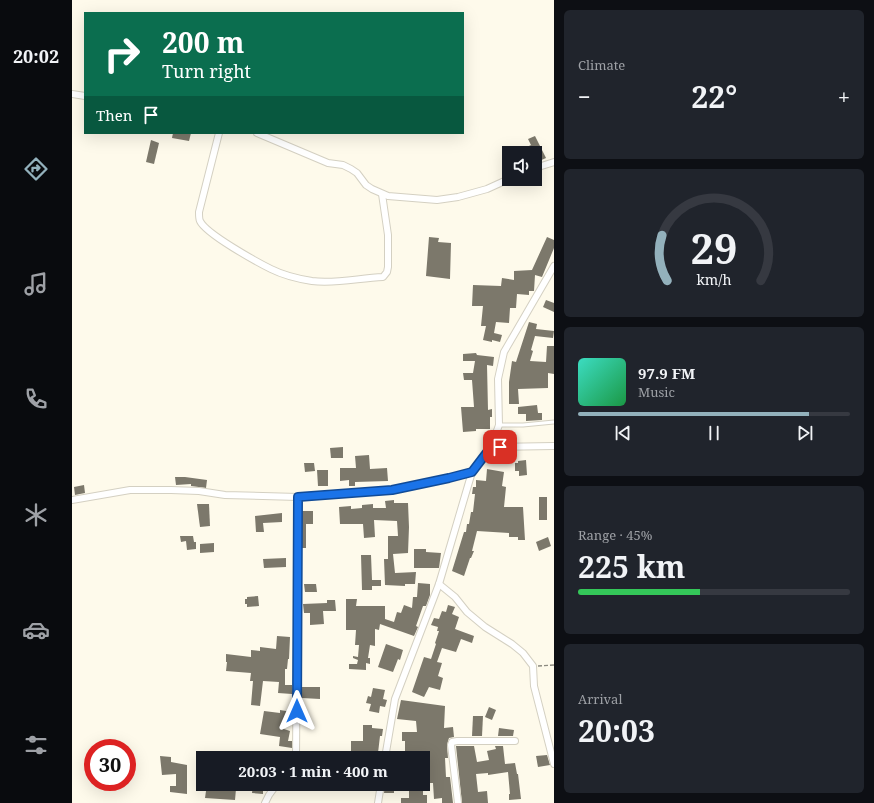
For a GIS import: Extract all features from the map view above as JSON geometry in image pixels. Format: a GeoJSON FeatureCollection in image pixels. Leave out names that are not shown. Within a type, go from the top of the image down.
{"type":"FeatureCollection","features":[{"type":"Feature","properties":{"kind":"street"},"geometry":{"type":"LineString","coordinates":[[72,94],[84,96]]}},
{"type":"Feature","properties":{"kind":"street"},"geometry":{"type":"LineString","coordinates":[[219,134],[199,212],[199,220],[215,235],[272,269],[294,277],[313,281],[348,281],[367,278],[383,278],[388,267],[388,234],[382,194]]}},
{"type":"Feature","properties":{"kind":"street"},"geometry":{"type":"LineString","coordinates":[[259,134],[328,163],[344,165],[357,173],[366,185],[388,196],[437,200],[458,197],[487,189],[502,182]]}},
{"type":"Feature","properties":{"kind":"street"},"geometry":{"type":"LineString","coordinates":[[542,166],[554,162]]}},
{"type":"Feature","properties":{"kind":"street"},"geometry":{"type":"LineString","coordinates":[[386,751],[395,699],[439,584],[472,472],[491,447],[499,425],[498,379],[504,352],[554,266]]}},
{"type":"Feature","properties":{"kind":"street"},"geometry":{"type":"LineString","coordinates":[[491,447],[554,446]]}},
{"type":"Feature","properties":{"kind":"street"},"geometry":{"type":"LineString","coordinates":[[72,500],[130,490],[199,491],[225,495],[298,497],[392,490],[472,472]]}},
{"type":"Feature","properties":{"kind":"street"},"geometry":{"type":"LineString","coordinates":[[296,751],[298,497]]}},
{"type":"Feature","properties":{"kind":"street"},"geometry":{"type":"LineString","coordinates":[[439,584],[455,597],[467,612],[485,627],[512,644],[523,653],[533,666],[534,686],[554,764]]}},
{"type":"Feature","properties":{"kind":"street"},"geometry":{"type":"LineString","coordinates":[[458,803],[451,745],[452,742],[470,740],[515,741]]}},
{"type":"Feature","properties":{"kind":"street"},"geometry":{"type":"LineString","coordinates":[[265,803],[272,791]]}},
{"type":"Feature","properties":{"kind":"street"},"geometry":{"type":"LineString","coordinates":[[378,803],[380,791]]}},
{"type":"Feature","properties":{"kind":"lane"},"geometry":{"type":"LineString","coordinates":[[499,425],[523,425],[554,422]]}},
{"type":"Feature","properties":{"kind":"path"},"geometry":{"type":"LineString","coordinates":[[533,666],[554,665]]}},
{"type":"Feature","properties":{"kind":"building"},"geometry":{"type":"Polygon","coordinates":[[[173,134],[191,134],[189,141],[172,138],[173,134]]]}},
{"type":"Feature","properties":{"kind":"building"},"geometry":{"type":"Polygon","coordinates":[[[535,136],[540,146],[529,146],[531,145],[528,139],[535,136]]]}},
{"type":"Feature","properties":{"kind":"building"},"geometry":{"type":"Polygon","coordinates":[[[151,140],[159,143],[154,164],[146,162],[151,140]]]}},
{"type":"Feature","properties":{"kind":"building"},"geometry":{"type":"Polygon","coordinates":[[[542,150],[546,158],[542,160],[542,150]]]}},
{"type":"Feature","properties":{"kind":"building"},"geometry":{"type":"Polygon","coordinates":[[[429,237],[439,238],[438,242],[451,243],[450,279],[426,276],[429,237]]]}},
{"type":"Feature","properties":{"kind":"building"},"geometry":{"type":"Polygon","coordinates":[[[547,237],[554,240],[554,248],[542,277],[535,275],[534,291],[529,291],[529,295],[517,294],[516,308],[510,308],[509,323],[496,322],[494,333],[502,335],[500,342],[483,340],[486,326],[481,326],[483,306],[472,306],[473,285],[501,286],[502,278],[514,280],[514,271],[532,270],[547,237]]]}},
{"type":"Feature","properties":{"kind":"building"},"geometry":{"type":"Polygon","coordinates":[[[546,300],[554,303],[554,312],[543,307],[546,300]]]}},
{"type":"Feature","properties":{"kind":"building"},"geometry":{"type":"Polygon","coordinates":[[[529,322],[537,324],[536,329],[554,331],[553,338],[535,336],[530,361],[546,362],[547,346],[554,346],[554,374],[548,373],[548,388],[518,389],[519,404],[509,404],[509,382],[512,361],[516,362],[529,322]]]}},
{"type":"Feature","properties":{"kind":"building"},"geometry":{"type":"Polygon","coordinates":[[[476,353],[477,355],[494,357],[493,366],[487,365],[488,410],[492,409],[492,417],[490,417],[490,429],[476,429],[476,431],[463,432],[461,407],[474,407],[472,380],[464,380],[463,373],[473,373],[475,361],[463,361],[463,354],[476,353]]]}},
{"type":"Feature","properties":{"kind":"building"},"geometry":{"type":"Polygon","coordinates":[[[537,405],[538,413],[542,413],[542,420],[526,421],[526,414],[518,414],[518,407],[537,405]]]}},
{"type":"Feature","properties":{"kind":"building"},"geometry":{"type":"Polygon","coordinates":[[[343,447],[343,458],[331,458],[330,448],[343,447]]]}},
{"type":"Feature","properties":{"kind":"building"},"geometry":{"type":"Polygon","coordinates":[[[369,455],[370,469],[387,468],[388,481],[355,482],[355,486],[349,486],[349,480],[340,481],[340,468],[356,468],[355,456],[369,455]]]}},
{"type":"Feature","properties":{"kind":"building"},"geometry":{"type":"Polygon","coordinates":[[[526,460],[527,475],[519,476],[519,471],[515,471],[515,463],[526,460]]]}},
{"type":"Feature","properties":{"kind":"building"},"geometry":{"type":"Polygon","coordinates":[[[304,463],[314,463],[315,471],[305,472],[304,463]]]}},
{"type":"Feature","properties":{"kind":"building"},"geometry":{"type":"Polygon","coordinates":[[[487,469],[504,472],[502,486],[506,487],[504,507],[523,507],[525,540],[518,540],[518,537],[509,537],[509,533],[477,531],[472,551],[474,551],[464,576],[452,571],[464,532],[466,532],[467,524],[469,524],[471,512],[473,512],[475,494],[472,494],[473,487],[476,487],[476,480],[486,481],[487,469]]]}},
{"type":"Feature","properties":{"kind":"building"},"geometry":{"type":"Polygon","coordinates":[[[317,470],[328,470],[328,486],[318,486],[317,470]]]}},
{"type":"Feature","properties":{"kind":"building"},"geometry":{"type":"Polygon","coordinates":[[[175,477],[207,480],[206,488],[191,486],[191,484],[176,485],[175,477]]]}},
{"type":"Feature","properties":{"kind":"building"},"geometry":{"type":"Polygon","coordinates":[[[84,485],[85,493],[75,495],[74,487],[84,485]]]}},
{"type":"Feature","properties":{"kind":"building"},"geometry":{"type":"Polygon","coordinates":[[[539,497],[547,497],[547,520],[539,520],[539,497]]]}},
{"type":"Feature","properties":{"kind":"building"},"geometry":{"type":"Polygon","coordinates":[[[394,500],[394,503],[408,503],[408,553],[393,554],[395,573],[416,572],[415,584],[405,584],[405,586],[385,585],[384,559],[388,559],[388,536],[398,536],[397,521],[374,520],[375,537],[364,538],[363,524],[340,524],[339,507],[351,506],[351,509],[362,508],[362,505],[373,504],[373,508],[386,508],[385,501],[394,500]]]}},
{"type":"Feature","properties":{"kind":"building"},"geometry":{"type":"Polygon","coordinates":[[[197,504],[209,504],[210,526],[200,527],[197,504]]]}},
{"type":"Feature","properties":{"kind":"building"},"geometry":{"type":"Polygon","coordinates":[[[302,511],[313,511],[313,524],[306,524],[306,548],[302,548],[302,511]]]}},
{"type":"Feature","properties":{"kind":"building"},"geometry":{"type":"Polygon","coordinates":[[[282,513],[282,522],[263,523],[264,532],[256,532],[255,516],[282,513]]]}},
{"type":"Feature","properties":{"kind":"building"},"geometry":{"type":"Polygon","coordinates":[[[180,536],[193,536],[194,542],[196,542],[196,549],[187,550],[186,541],[181,542],[180,536]]]}},
{"type":"Feature","properties":{"kind":"building"},"geometry":{"type":"Polygon","coordinates":[[[548,537],[551,546],[539,551],[536,542],[548,537]]]}},
{"type":"Feature","properties":{"kind":"building"},"geometry":{"type":"Polygon","coordinates":[[[214,543],[214,552],[200,553],[200,544],[214,543]]]}},
{"type":"Feature","properties":{"kind":"building"},"geometry":{"type":"Polygon","coordinates":[[[414,549],[426,549],[426,552],[441,553],[439,568],[414,568],[414,549]]]}},
{"type":"Feature","properties":{"kind":"building"},"geometry":{"type":"Polygon","coordinates":[[[361,555],[371,555],[372,580],[381,580],[381,586],[372,586],[372,590],[362,590],[361,555]]]}},
{"type":"Feature","properties":{"kind":"building"},"geometry":{"type":"Polygon","coordinates":[[[286,558],[286,567],[264,568],[263,559],[286,558]]]}},
{"type":"Feature","properties":{"kind":"building"},"geometry":{"type":"Polygon","coordinates":[[[418,583],[430,584],[430,595],[426,606],[423,606],[416,626],[418,627],[414,636],[380,624],[379,630],[375,629],[375,646],[370,645],[368,658],[370,658],[370,664],[366,663],[366,670],[349,669],[349,664],[357,664],[358,660],[353,658],[353,656],[358,657],[359,645],[355,645],[356,630],[346,630],[346,599],[357,599],[356,606],[385,606],[385,619],[394,622],[397,612],[401,613],[404,605],[412,608],[413,597],[417,597],[418,583]]]}},
{"type":"Feature","properties":{"kind":"building"},"geometry":{"type":"Polygon","coordinates":[[[304,584],[316,584],[317,592],[305,592],[304,584]]]}},
{"type":"Feature","properties":{"kind":"building"},"geometry":{"type":"Polygon","coordinates":[[[258,596],[259,606],[247,607],[247,604],[245,604],[245,599],[247,599],[247,597],[258,596]]]}},
{"type":"Feature","properties":{"kind":"building"},"geometry":{"type":"Polygon","coordinates":[[[327,600],[335,600],[336,611],[323,611],[324,624],[310,625],[310,613],[304,613],[303,604],[327,603],[327,600]]]}},
{"type":"Feature","properties":{"kind":"building"},"geometry":{"type":"Polygon","coordinates":[[[448,605],[455,607],[452,614],[459,617],[455,629],[474,636],[472,643],[461,639],[456,652],[442,648],[437,662],[442,663],[438,676],[443,678],[440,690],[429,687],[424,697],[412,692],[424,657],[431,659],[436,644],[439,631],[437,631],[438,627],[431,625],[434,618],[439,619],[442,611],[446,612],[448,605]]]}},
{"type":"Feature","properties":{"kind":"building"},"geometry":{"type":"Polygon","coordinates":[[[277,636],[290,637],[289,659],[287,669],[285,669],[285,685],[292,685],[292,694],[278,693],[279,682],[263,681],[260,706],[251,705],[253,681],[250,681],[251,673],[226,671],[226,654],[251,657],[251,650],[260,651],[260,647],[276,649],[277,636]]]}},
{"type":"Feature","properties":{"kind":"building"},"geometry":{"type":"Polygon","coordinates":[[[386,644],[403,650],[400,660],[398,659],[393,672],[378,667],[386,644]]]}},
{"type":"Feature","properties":{"kind":"building"},"geometry":{"type":"Polygon","coordinates":[[[301,687],[320,687],[320,699],[302,698],[301,687]]]}},
{"type":"Feature","properties":{"kind":"building"},"geometry":{"type":"Polygon","coordinates":[[[373,688],[385,690],[383,699],[387,700],[385,707],[380,706],[379,713],[369,711],[371,704],[366,703],[368,696],[371,697],[373,688]]]}},
{"type":"Feature","properties":{"kind":"building"},"geometry":{"type":"Polygon","coordinates":[[[401,700],[445,706],[444,728],[453,727],[454,737],[449,738],[447,746],[448,758],[445,758],[446,777],[450,777],[453,803],[442,803],[442,798],[434,799],[433,783],[430,783],[430,751],[405,751],[405,741],[402,741],[402,732],[417,732],[416,721],[397,719],[401,700]]]}},
{"type":"Feature","properties":{"kind":"building"},"geometry":{"type":"Polygon","coordinates":[[[489,707],[496,710],[492,720],[485,717],[489,707]]]}},
{"type":"Feature","properties":{"kind":"building"},"geometry":{"type":"Polygon","coordinates":[[[280,710],[292,712],[292,718],[286,718],[284,729],[290,731],[288,741],[292,741],[292,748],[279,746],[280,737],[260,734],[264,711],[280,713],[280,710]]]}},
{"type":"Feature","properties":{"kind":"building"},"geometry":{"type":"Polygon","coordinates":[[[473,716],[483,716],[482,736],[472,736],[473,716]]]}},
{"type":"Feature","properties":{"kind":"building"},"geometry":{"type":"Polygon","coordinates":[[[363,725],[372,725],[372,728],[383,729],[382,736],[380,736],[378,751],[351,751],[351,741],[363,741],[363,725]]]}},
{"type":"Feature","properties":{"kind":"building"},"geometry":{"type":"Polygon","coordinates":[[[499,728],[514,730],[513,736],[498,736],[499,728]]]}},
{"type":"Feature","properties":{"kind":"building"},"geometry":{"type":"Polygon","coordinates":[[[456,746],[474,746],[477,762],[489,760],[487,751],[496,749],[495,746],[503,746],[505,764],[515,763],[521,799],[509,800],[510,794],[508,772],[488,775],[488,773],[476,774],[478,792],[487,791],[488,803],[462,803],[456,746]]]}},
{"type":"Feature","properties":{"kind":"building"},"geometry":{"type":"Polygon","coordinates":[[[547,755],[550,765],[538,767],[536,756],[547,755]]]}},
{"type":"Feature","properties":{"kind":"building"},"geometry":{"type":"Polygon","coordinates":[[[160,756],[171,757],[171,762],[187,765],[187,794],[170,792],[170,786],[176,786],[176,774],[162,775],[160,756]]]}},
{"type":"Feature","properties":{"kind":"building"},"geometry":{"type":"Polygon","coordinates":[[[206,791],[236,791],[235,800],[205,798],[206,791]]]}},
{"type":"Feature","properties":{"kind":"building"},"geometry":{"type":"Polygon","coordinates":[[[252,791],[263,791],[263,794],[252,793],[252,791]]]}},
{"type":"Feature","properties":{"kind":"building"},"geometry":{"type":"Polygon","coordinates":[[[384,791],[394,791],[394,793],[384,793],[384,791]]]}},
{"type":"Feature","properties":{"kind":"building"},"geometry":{"type":"Polygon","coordinates":[[[409,791],[423,791],[423,795],[427,795],[427,803],[401,803],[401,798],[409,798],[409,791]]]}},
{"type":"Feature","properties":{"kind":"route"},"geometry":{"type":"LineString","coordinates":[[297,711],[298,497],[392,490],[449,478],[472,472],[491,447],[500,447]]}}]}
